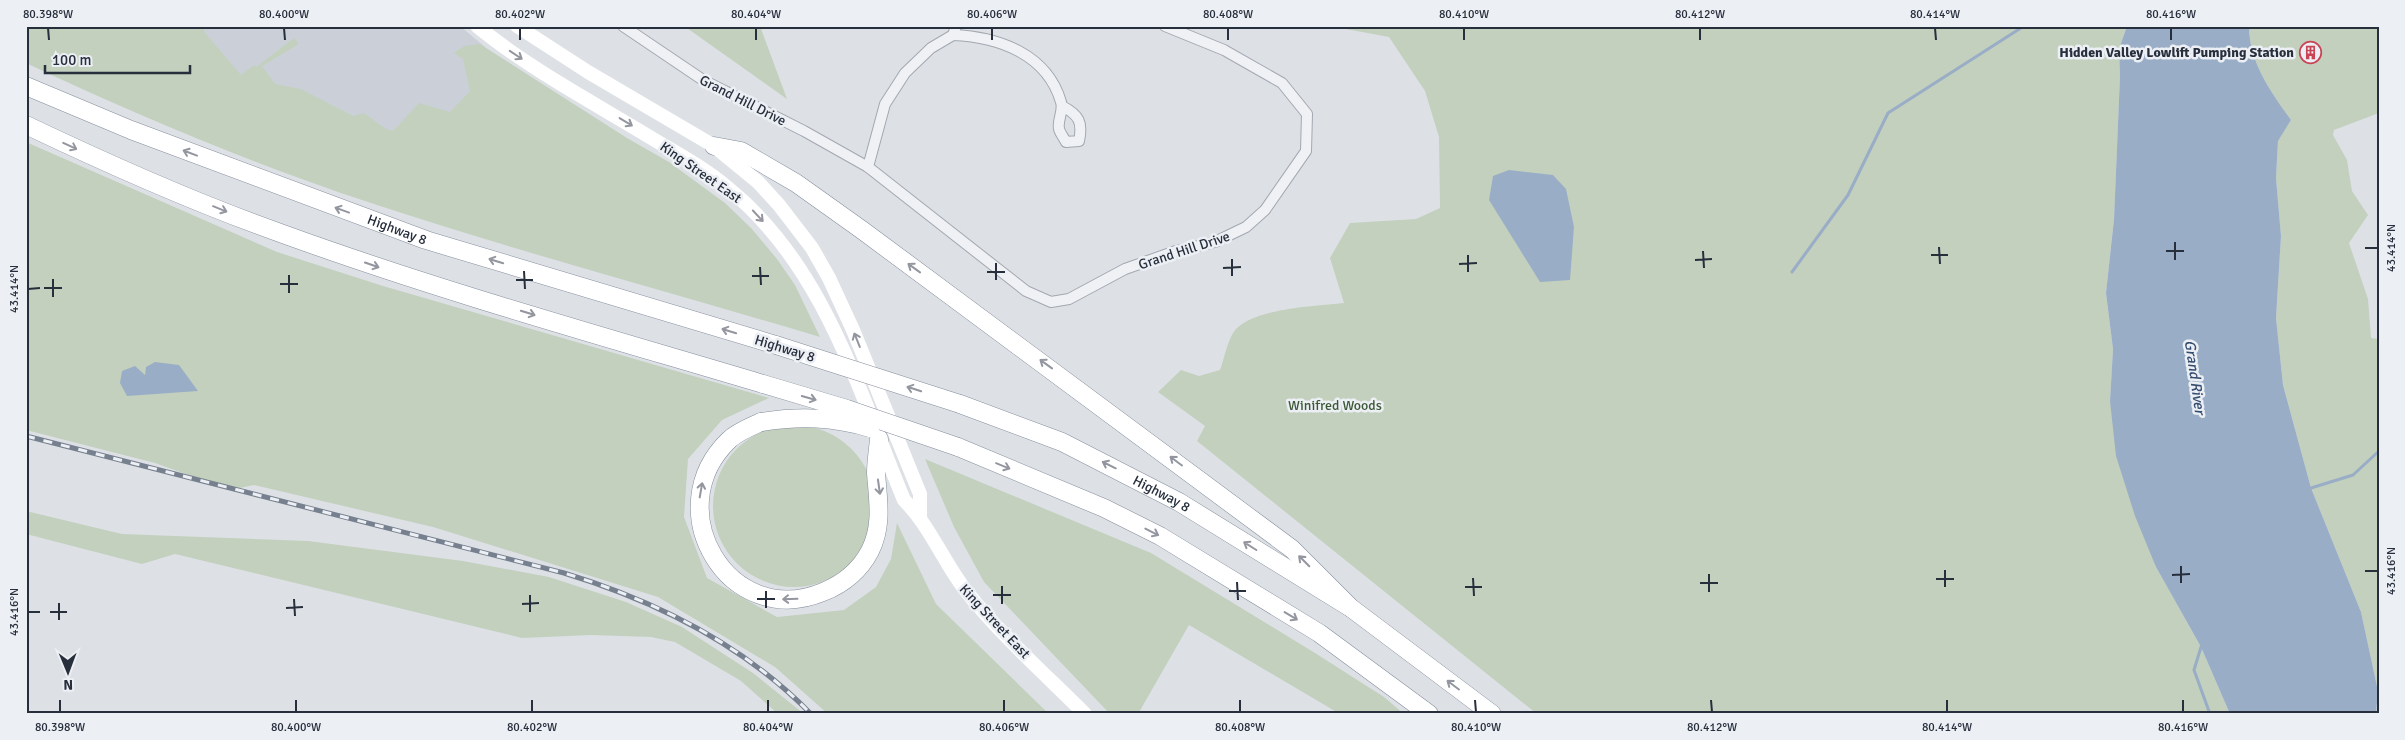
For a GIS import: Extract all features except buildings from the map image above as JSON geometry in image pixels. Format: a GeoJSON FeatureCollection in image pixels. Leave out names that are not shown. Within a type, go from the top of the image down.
{"type":"FeatureCollection","features":[{"type":"Feature","properties":{"kind":"highway","name":"Highway 8"},"geometry":{"type":"LineString","coordinates":[[26,86],[131,130],[426,240],[776,344],[960,404],[1062,442],[1179,502],[1351,608],[1492,714]]}},
{"type":"Feature","properties":{"kind":"highway"},"geometry":{"type":"LineString","coordinates":[[26,125],[122,170],[281,234],[417,280],[847,409],[958,448],[1104,508],[1160,536],[1319,633],[1429,714]]}},
{"type":"Feature","properties":{"kind":"highway"},"geometry":{"type":"LineString","coordinates":[[714,146],[742,151],[796,183],[862,230],[1292,548],[1351,608]]}},
{"type":"Feature","properties":{"kind":"highway"},"geometry":{"type":"LineString","coordinates":[[879,439],[876,472],[880,495],[880,515],[870,550],[862,563],[840,584],[814,596],[780,599],[762,596],[746,589],[720,568],[704,539],[700,523],[699,504],[706,470],[717,453],[730,439],[761,422],[786,418],[829,418],[934,447],[958,448]]}},
{"type":"Feature","properties":{"kind":"main road","name":"King Street East"},"geometry":{"type":"LineString","coordinates":[[477,26],[552,78],[689,160],[727,187],[754,211],[797,262],[815,290],[834,328],[904,500],[920,516],[955,576],[979,607],[1085,714]]}},
{"type":"Feature","properties":{"kind":"main road","name":"King Street East"},"geometry":{"type":"LineString","coordinates":[[517,26],[588,72],[714,146],[758,182],[779,205],[812,248],[829,278],[853,330],[920,494],[920,516]]}},
{"type":"Feature","properties":{"kind":"street","name":"Grand Hill Drive"},"geometry":{"type":"LineString","coordinates":[[623,26],[702,80],[868,167],[1026,291],[1052,302],[1069,299],[1125,269],[1176,251],[1215,242],[1246,227],[1265,210],[1306,151],[1307,114],[1282,83],[1224,50],[1165,26]]}},
{"type":"Feature","properties":{"kind":"street"},"geometry":{"type":"LineString","coordinates":[[868,167],[885,104],[905,73],[931,48],[954,31],[979,36],[1011,46],[1034,62],[1055,82],[1062,106]]}},
{"type":"Feature","properties":{"kind":"shaded area"},"geometry":{"type":"Polygon","coordinates":[[[183,26],[460,26],[485,47],[474,94],[451,117],[383,148],[239,86],[183,26]]]}},
{"type":"Feature","properties":{"kind":"green space"},"geometry":{"type":"Polygon","coordinates":[[[26,26],[203,26],[205,33],[241,75],[254,65],[256,67],[294,38],[299,44],[262,66],[275,84],[301,89],[353,116],[364,113],[386,129],[393,131],[419,103],[450,112],[470,91],[463,59],[454,53],[464,46],[480,44],[627,138],[669,162],[725,203],[752,229],[777,259],[795,285],[820,337],[427,221],[327,188],[240,156],[111,102],[26,63],[26,26]]]}},
{"type":"Feature","properties":{"kind":"green space"},"geometry":{"type":"Polygon","coordinates":[[[684,26],[760,26],[787,99],[684,26]]]}},
{"type":"Feature","properties":{"kind":"green space","name":"Winifred Woods"},"geometry":{"type":"Polygon","coordinates":[[[1346,26],[2127,26],[2119,49],[2120,76],[2114,219],[2106,293],[2113,349],[2110,401],[2156,567],[2201,647],[2230,714],[1537,714],[1197,441],[1205,426],[1158,392],[1181,370],[1199,376],[1220,370],[1233,333],[1241,325],[1253,318],[1268,313],[1301,307],[1344,303],[1330,258],[1350,223],[1416,219],[1440,208],[1439,137],[1425,91],[1389,37],[1346,29],[1346,26]],[[1489,200],[1572,241],[1574,227],[1489,200]]]}},
{"type":"Feature","properties":{"kind":"green space"},"geometry":{"type":"Polygon","coordinates":[[[2249,26],[2377,26],[2376,29],[2379,31],[2379,113],[2334,130],[2333,135],[2347,160],[2352,191],[2368,215],[2349,243],[2368,299],[2371,338],[2379,339],[2379,714],[2376,714],[2378,691],[2361,612],[2311,488],[2283,385],[2276,318],[2281,236],[2276,178],[2278,140],[2291,120],[2262,76],[2253,52],[2249,26]]]}},
{"type":"Feature","properties":{"kind":"green space"},"geometry":{"type":"Polygon","coordinates":[[[26,142],[277,252],[383,286],[769,398],[722,420],[688,459],[684,517],[707,578],[777,617],[844,610],[876,587],[891,559],[897,523],[936,604],[1049,714],[828,714],[775,667],[658,597],[433,527],[254,485],[230,490],[155,463],[26,430],[26,142]]]}},
{"type":"Feature","properties":{"kind":"green space"},"geometry":{"type":"Polygon","coordinates":[[[802,425],[818,428],[832,434],[846,443],[857,454],[872,482],[875,506],[874,522],[866,544],[857,558],[846,569],[818,584],[786,587],[770,584],[756,578],[742,569],[731,558],[716,530],[713,498],[716,482],[722,468],[731,454],[742,443],[770,428],[802,425]]]}},
{"type":"Feature","properties":{"kind":"green space"},"geometry":{"type":"Polygon","coordinates":[[[925,459],[1151,553],[1315,653],[1384,697],[1404,714],[1340,714],[1189,625],[1138,714],[1110,714],[984,582],[954,527],[925,459]]]}},
{"type":"Feature","properties":{"kind":"green space"},"geometry":{"type":"Polygon","coordinates":[[[26,511],[122,534],[308,541],[463,561],[549,577],[626,602],[682,627],[753,673],[804,714],[778,714],[741,681],[675,642],[651,637],[591,635],[522,638],[175,554],[142,564],[26,534],[26,511]]]}},
{"type":"Feature","properties":{"kind":"water","name":"Grand River"},"geometry":{"type":"Polygon","coordinates":[[[2127,26],[2249,26],[2253,52],[2262,76],[2291,120],[2278,141],[2276,178],[2281,236],[2276,318],[2283,385],[2311,488],[2361,612],[2378,691],[2376,714],[2230,714],[2201,647],[2156,567],[2135,516],[2116,456],[2110,401],[2113,349],[2106,293],[2114,219],[2120,76],[2119,49],[2127,26]]]}},
{"type":"Feature","properties":{"kind":"water"},"geometry":{"type":"Polygon","coordinates":[[[1509,170],[1553,175],[1566,189],[1574,227],[1570,280],[1540,282],[1489,200],[1493,176],[1509,170]]]}},
{"type":"Feature","properties":{"kind":"water"},"geometry":{"type":"Polygon","coordinates":[[[155,362],[179,365],[198,391],[127,396],[120,383],[122,371],[135,366],[145,375],[146,367],[155,362]]]}},
{"type":"Feature","properties":{"kind":"waterway"},"geometry":{"type":"LineString","coordinates":[[1792,272],[1848,195],[1888,113],[2024,26]]}},
{"type":"Feature","properties":{"kind":"waterway"},"geometry":{"type":"LineString","coordinates":[[2311,488],[2353,475],[2379,451]]}},
{"type":"Feature","properties":{"kind":"waterway"},"geometry":{"type":"LineString","coordinates":[[2201,647],[2194,670],[2210,714]]}},
{"type":"Feature","properties":{"kind":"railway"},"geometry":{"type":"LineString","coordinates":[[26,436],[564,573],[598,584],[665,611],[727,646],[757,666],[811,714]]}},
{"type":"Feature","properties":{"kind":"place","name":"Hidden Valley Lowlift Pumping Station"},"geometry":{"type":"Point","coordinates":[2310,52]}}]}
